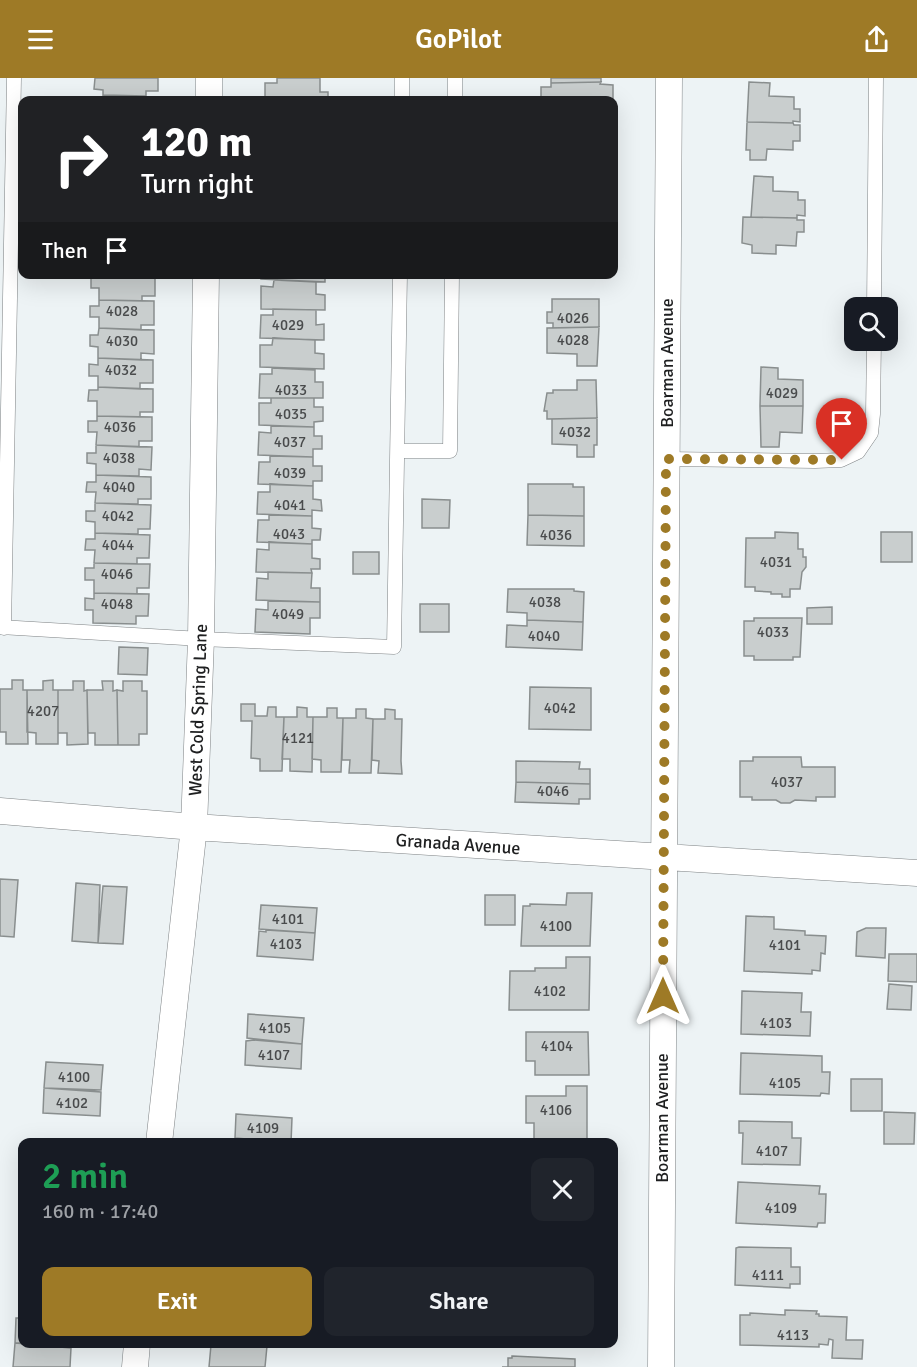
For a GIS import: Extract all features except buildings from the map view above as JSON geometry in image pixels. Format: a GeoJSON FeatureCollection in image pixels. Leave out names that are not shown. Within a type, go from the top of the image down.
{"type":"FeatureCollection","features":[{"type":"Feature","properties":{"kind":"street"},"geometry":{"type":"LineString","coordinates":[[208,96],[209,78]]}},
{"type":"Feature","properties":{"kind":"street","name":"Boarman Avenue"},"geometry":{"type":"LineString","coordinates":[[661,1367],[669,78]]}},
{"type":"Feature","properties":{"kind":"street","name":"West Cold Spring Lane"},"geometry":{"type":"LineString","coordinates":[[160,1138],[194,826],[201,639],[206,279]]}},
{"type":"Feature","properties":{"kind":"street","name":"Granada Avenue"},"geometry":{"type":"LineString","coordinates":[[0,811],[194,826],[917,873]]}},
{"type":"Feature","properties":{"kind":"street"},"geometry":{"type":"LineString","coordinates":[[135,1367],[137,1348]]}},
{"type":"Feature","properties":{"kind":"lane"},"geometry":{"type":"LineString","coordinates":[[14,78],[7,111],[2,628],[394,647],[400,279]]}},
{"type":"Feature","properties":{"kind":"lane"},"geometry":{"type":"LineString","coordinates":[[402,78],[402,96]]}},
{"type":"Feature","properties":{"kind":"lane"},"geometry":{"type":"LineString","coordinates":[[455,78],[455,96]]}},
{"type":"Feature","properties":{"kind":"lane"},"geometry":{"type":"LineString","coordinates":[[874,297],[876,78]]}},
{"type":"Feature","properties":{"kind":"lane"},"geometry":{"type":"LineString","coordinates":[[398,451],[450,451],[452,279]]}},
{"type":"Feature","properties":{"kind":"lane"},"geometry":{"type":"LineString","coordinates":[[666,459],[815,461],[842,460],[858,452],[871,433],[874,351]]}},
{"type":"Feature","properties":{"kind":"route"},"geometry":{"type":"LineString","coordinates":[[663,996],[666,459],[842,460]]}}]}
